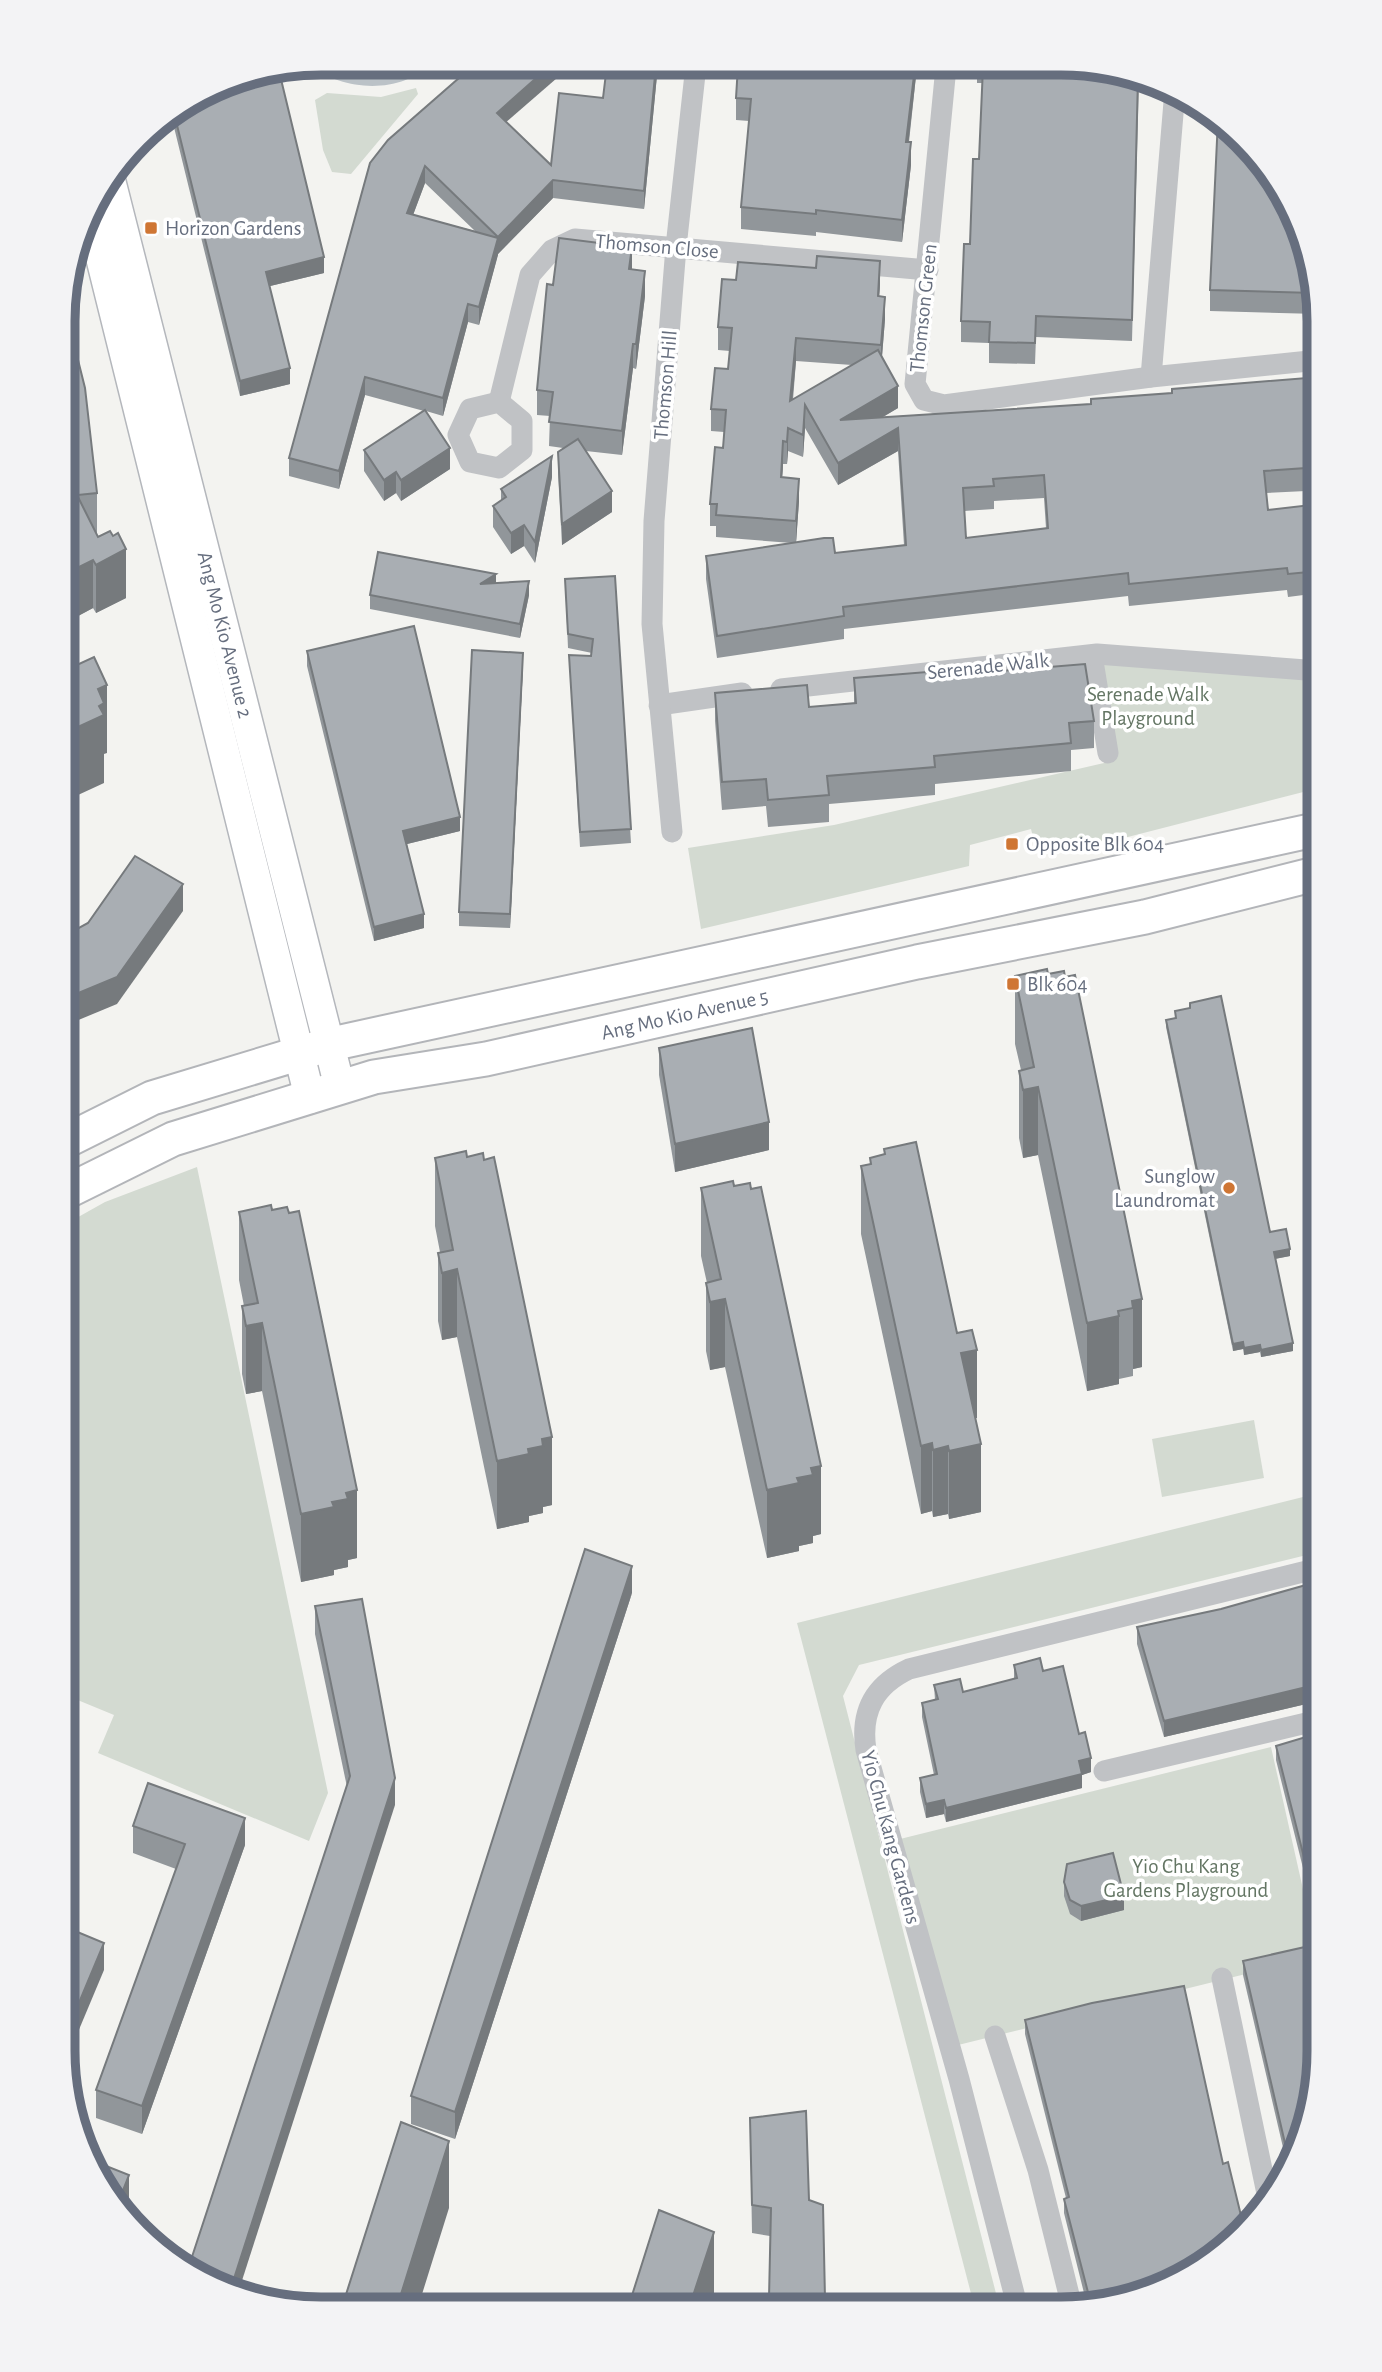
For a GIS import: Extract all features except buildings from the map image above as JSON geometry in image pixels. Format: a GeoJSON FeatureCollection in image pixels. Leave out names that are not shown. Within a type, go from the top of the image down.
{"type":"FeatureCollection","features":[{"type":"Feature","properties":{"kind":"main road","name":"Ang Mo Kio Avenue 2"},"geometry":{"type":"LineString","coordinates":[[113,191],[208,629],[325,1093]]}},
{"type":"Feature","properties":{"kind":"main road","name":"Ang Mo Kio Avenue 2"},"geometry":{"type":"LineString","coordinates":[[94,227],[208,629]]}},
{"type":"Feature","properties":{"kind":"main road","name":"Ang Mo Kio Avenue 5"},"geometry":{"type":"LineString","coordinates":[[75,1136],[152,1098],[312,1049],[1307,832]]}},
{"type":"Feature","properties":{"kind":"main road","name":"Ang Mo Kio Avenue 5"},"geometry":{"type":"LineString","coordinates":[[75,1188],[173,1139],[374,1077],[486,1059],[917,961],[1145,917],[1307,876]]}},
{"type":"Feature","properties":{"kind":"street","name":"Thomson Hill"},"geometry":{"type":"LineString","coordinates":[[659,705],[652,624],[654,521],[676,247],[694,75]]}},
{"type":"Feature","properties":{"kind":"street","name":"Thomson Green"},"geometry":{"type":"LineString","coordinates":[[945,75],[915,384],[924,400],[944,405],[1152,377],[1307,361]]}},
{"type":"Feature","properties":{"kind":"street"},"geometry":{"type":"LineString","coordinates":[[1152,377],[1174,103]]}},
{"type":"Feature","properties":{"kind":"street","name":"Thomson Close"},"geometry":{"type":"LineString","coordinates":[[499,402],[530,275],[552,250],[575,239],[928,270]]}},
{"type":"Feature","properties":{"kind":"street"},"geometry":{"type":"LineString","coordinates":[[1092,655],[1108,753]]}},
{"type":"Feature","properties":{"kind":"street","name":"Serenade Walk"},"geometry":{"type":"LineString","coordinates":[[659,705],[1092,655],[1307,670]]}},
{"type":"Feature","properties":{"kind":"street"},"geometry":{"type":"LineString","coordinates":[[659,705],[672,832]]}},
{"type":"Feature","properties":{"kind":"street","name":"Yio Chu Kang Gardens"},"geometry":{"type":"LineString","coordinates":[[1015,2297],[959,2079],[866,1750],[864,1737],[868,1705],[885,1682],[909,1669],[1306,1571]]}},
{"type":"Feature","properties":{"kind":"street"},"geometry":{"type":"LineString","coordinates":[[1104,1771],[1306,1723]]}},
{"type":"Feature","properties":{"kind":"street"},"geometry":{"type":"LineString","coordinates":[[1222,1978],[1266,2186]]}},
{"type":"Feature","properties":{"kind":"street"},"geometry":{"type":"LineString","coordinates":[[995,2036],[1038,2170],[1069,2296]]}},
{"type":"Feature","properties":{"kind":"green space"},"geometry":{"type":"Polygon","coordinates":[[[416,88],[418,94],[351,174],[332,172],[323,150],[315,100],[327,93],[381,97],[416,88]]]}},
{"type":"Feature","properties":{"kind":"green space","name":"Serenade Walk Playground"},"geometry":{"type":"Polygon","coordinates":[[[1097,654],[1307,670],[1307,791],[1120,839],[1036,849],[1031,829],[970,845],[969,866],[701,929],[688,848],[834,825],[1104,763],[1097,654]]]}},
{"type":"Feature","properties":{"kind":"green space"},"geometry":{"type":"Polygon","coordinates":[[[197,1167],[328,1793],[309,1841],[98,1753],[114,1715],[75,1699],[75,1219],[105,1202],[197,1167]]]}},
{"type":"Feature","properties":{"kind":"green space"},"geometry":{"type":"Polygon","coordinates":[[[1254,1420],[1264,1478],[1162,1497],[1152,1439],[1254,1420]]]}},
{"type":"Feature","properties":{"kind":"green space"},"geometry":{"type":"Polygon","coordinates":[[[1306,1496],[1306,1555],[859,1665],[843,1696],[997,2297],[972,2297],[797,1623],[1306,1496]]]}},
{"type":"Feature","properties":{"kind":"green space","name":"Yio Chu Kang Gardens Playground"},"geometry":{"type":"Polygon","coordinates":[[[1271,1747],[1306,1903],[1306,1959],[946,2048],[896,1840],[1271,1747]]]}},
{"type":"Feature","properties":{"kind":"shaded area"},"geometry":{"type":"Polygon","coordinates":[[[330,76],[414,76],[389,85],[372,86],[330,76]]]}},
{"type":"Feature","properties":{"kind":"place","name":"Horizon Gardens"},"geometry":{"type":"Point","coordinates":[151,228]}},
{"type":"Feature","properties":{"kind":"place","name":"Opposite Blk 604"},"geometry":{"type":"Point","coordinates":[1012,844]}},
{"type":"Feature","properties":{"kind":"place","name":"Blk 604"},"geometry":{"type":"Point","coordinates":[1013,984]}},
{"type":"Feature","properties":{"kind":"place","name":"Sunglow Laundromat"},"geometry":{"type":"Point","coordinates":[1229,1188]}}]}
